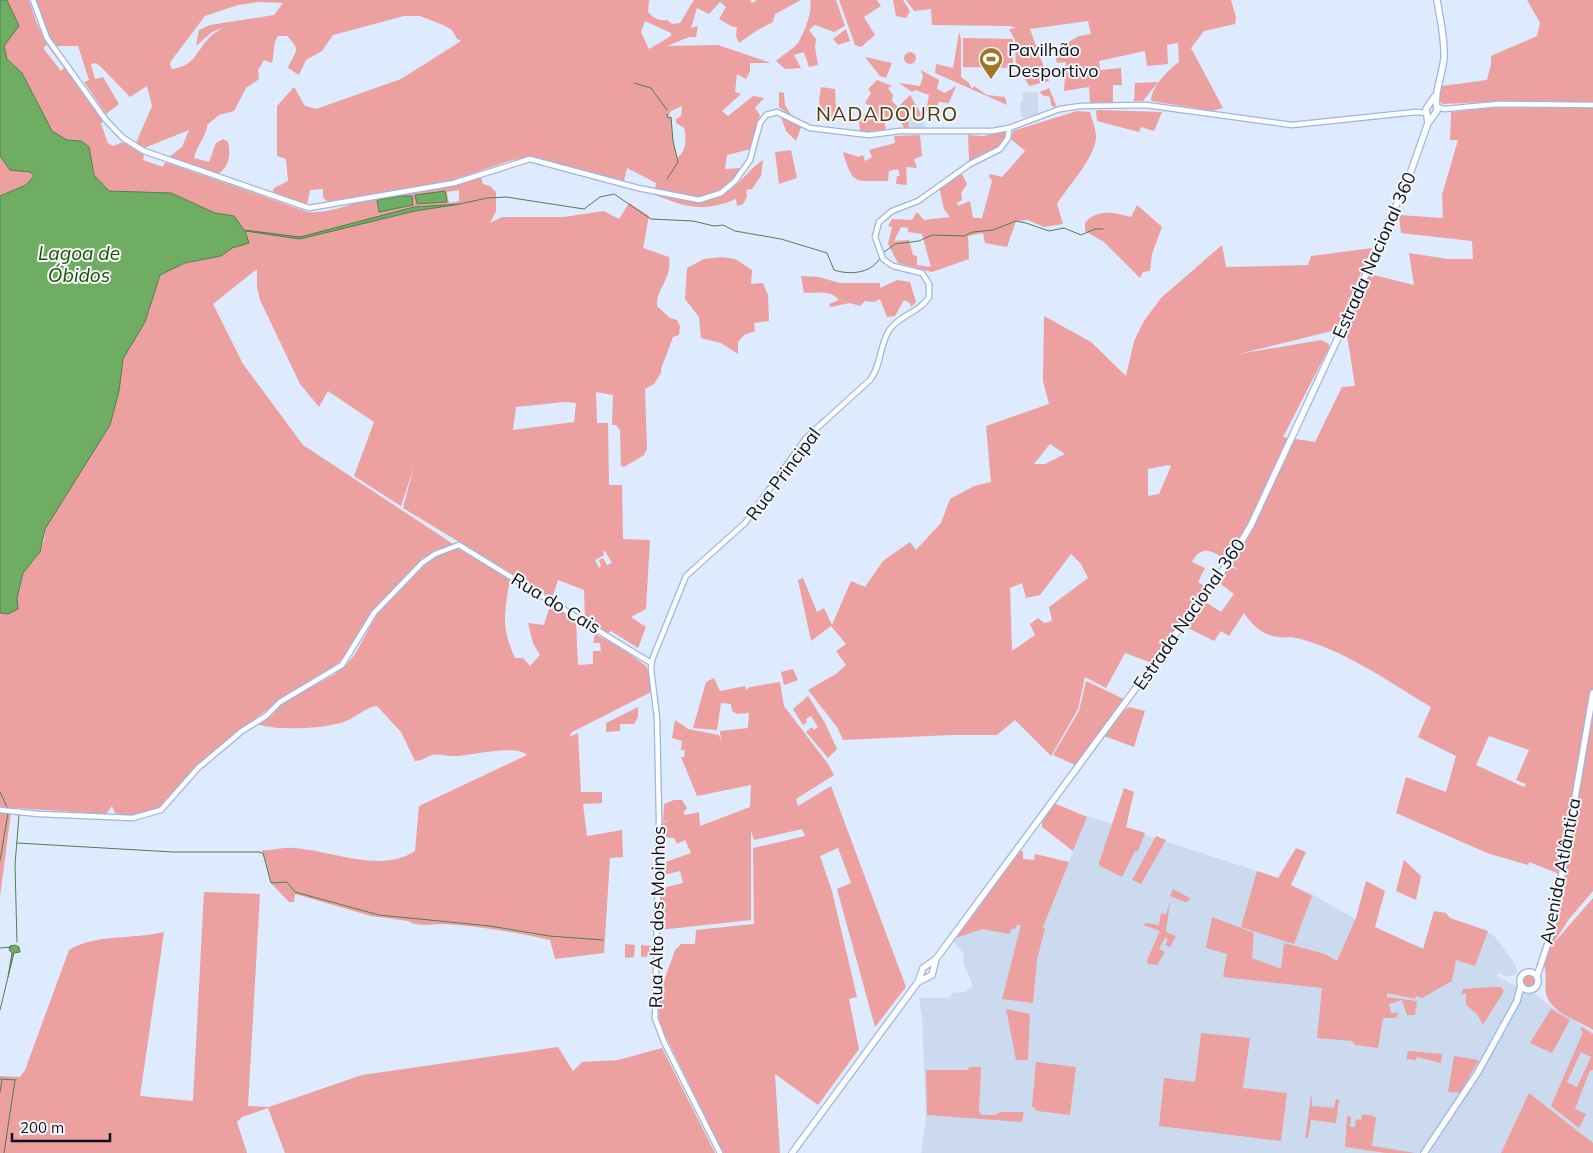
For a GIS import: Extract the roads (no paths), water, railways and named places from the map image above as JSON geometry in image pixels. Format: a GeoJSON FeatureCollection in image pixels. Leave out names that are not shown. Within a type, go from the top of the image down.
{"type":"FeatureCollection","features":[{"type":"Feature","properties":{"kind":"main road","name":"Estrada Nacional 360"},"geometry":{"type":"LineString","coordinates":[[930,967],[1187,621],[1235,552],[1251,525],[1337,340],[1410,174],[1428,123],[1443,65],[1444,47],[1437,0]]}},
{"type":"Feature","properties":{"kind":"main road","name":"Avenida Atlântica"},"geometry":{"type":"LineString","coordinates":[[1517,1001],[1529,990],[1537,986],[1537,976],[1541,960],[1552,930],[1593,693]]}},
{"type":"Feature","properties":{"kind":"main road","name":"Avenida Atlântica"},"geometry":{"type":"LineString","coordinates":[[1432,1144],[1478,1072],[1517,1001],[1521,976],[1541,960]]}},
{"type":"Feature","properties":{"kind":"main road"},"geometry":{"type":"LineString","coordinates":[[792,1153],[918,982],[924,975],[932,974],[930,967],[922,968],[924,975]]}},
{"type":"Feature","properties":{"kind":"main road"},"geometry":{"type":"LineString","coordinates":[[1528,971],[1537,976]]}},
{"type":"Feature","properties":{"kind":"main road"},"geometry":{"type":"LineString","coordinates":[[1520,985],[1529,990]]}},
{"type":"Feature","properties":{"kind":"main road"},"geometry":{"type":"LineString","coordinates":[[1424,1153],[1432,1144]]}},
{"type":"Feature","properties":{"kind":"main road"},"geometry":{"type":"LineString","coordinates":[[1429,1153],[1432,1144]]}},
{"type":"Feature","properties":{"kind":"street"},"geometry":{"type":"LineString","coordinates":[[32,0],[41,26],[51,44],[105,119],[128,142],[144,151],[306,208],[316,208],[377,194],[454,182],[530,159],[647,190],[688,199],[704,199],[724,190],[744,171],[750,160],[760,123],[766,115],[777,112],[810,128],[865,135],[900,131],[981,132],[1009,128],[1060,109],[1092,106],[1146,105],[1292,125],[1498,104],[1593,105]]}},
{"type":"Feature","properties":{"kind":"street","name":"Rua Principal"},"geometry":{"type":"LineString","coordinates":[[651,663],[686,576],[745,523],[806,438],[870,380],[876,371],[889,330],[921,306],[929,296],[929,284],[922,273],[893,266],[882,256],[874,237],[881,220],[892,211],[918,201],[970,164],[1000,150],[1008,138],[1009,128]]}},
{"type":"Feature","properties":{"kind":"street","name":"Rua do Cais"},"geometry":{"type":"LineString","coordinates":[[6,810],[133,818],[161,810],[198,768],[242,731],[266,716],[280,702],[342,665],[374,613],[422,563],[435,554],[459,545],[651,663]]}},
{"type":"Feature","properties":{"kind":"street","name":"Rua Alto dos Moinhos"},"geometry":{"type":"LineString","coordinates":[[651,663],[656,696],[660,818],[655,1018],[664,1042],[720,1153]]}},
{"type":"Feature","properties":{"kind":"water","name":"Lagoa de Óbidos"},"geometry":{"type":"Polygon","coordinates":[[[0,0],[7,0],[19,26],[4,46],[7,59],[22,73],[52,131],[67,140],[81,141],[89,147],[94,175],[109,191],[171,193],[215,213],[234,216],[244,230],[300,237],[414,207],[460,204],[415,211],[300,239],[245,231],[249,243],[232,248],[221,256],[185,263],[160,275],[145,322],[123,359],[119,391],[110,425],[45,529],[40,552],[23,573],[17,598],[18,609],[8,614],[0,613],[0,196],[26,185],[34,176],[30,172],[10,170],[0,156],[0,0]]]}},
{"type":"Feature","properties":{"kind":"water"},"geometry":{"type":"Polygon","coordinates":[[[445,191],[447,202],[417,204],[415,195],[445,191]]]}},
{"type":"Feature","properties":{"kind":"water"},"geometry":{"type":"Polygon","coordinates":[[[412,196],[413,205],[379,212],[377,200],[412,196]]]}},
{"type":"Feature","properties":{"kind":"water"},"geometry":{"type":"Polygon","coordinates":[[[15,945],[19,947],[20,952],[14,953],[8,977],[12,953],[9,950],[10,946],[15,945]]]}},
{"type":"Feature","properties":{"kind":"waterway"},"geometry":{"type":"LineString","coordinates":[[634,83],[651,88],[667,110]]}},
{"type":"Feature","properties":{"kind":"waterway"},"geometry":{"type":"LineString","coordinates":[[667,114],[668,118],[671,117],[673,141],[678,162],[667,179]]}},
{"type":"Feature","properties":{"kind":"waterway"},"geometry":{"type":"LineString","coordinates":[[460,204],[487,198],[506,197],[584,209],[600,197],[614,194],[651,219],[693,221],[714,226],[723,225],[735,231],[781,239],[827,253],[834,270],[840,272],[853,273],[865,270],[880,258]]}},
{"type":"Feature","properties":{"kind":"waterway"},"geometry":{"type":"LineString","coordinates":[[883,253],[895,244],[919,241],[932,235],[964,236],[973,232],[993,230],[1016,221],[1049,231],[1064,228],[1081,235],[1095,229],[1103,229]]}},
{"type":"Feature","properties":{"kind":"waterway"},"geometry":{"type":"LineString","coordinates":[[0,792],[8,809]]}},
{"type":"Feature","properties":{"kind":"waterway"},"geometry":{"type":"LineString","coordinates":[[0,861],[8,813]]}},
{"type":"Feature","properties":{"kind":"waterway"},"geometry":{"type":"LineString","coordinates":[[17,942],[15,865],[19,815]]}},
{"type":"Feature","properties":{"kind":"waterway"},"geometry":{"type":"LineString","coordinates":[[17,843],[173,852],[259,852],[263,853],[271,883],[287,882],[295,892],[379,915],[490,926],[549,936],[603,940]]}},
{"type":"Feature","properties":{"kind":"waterway"},"geometry":{"type":"LineString","coordinates":[[0,948],[11,947]]}},
{"type":"Feature","properties":{"kind":"waterway"},"geometry":{"type":"LineString","coordinates":[[0,1010],[8,977]]}},
{"type":"Feature","properties":{"kind":"waterway"},"geometry":{"type":"LineString","coordinates":[[0,1079],[16,1080]]}},
{"type":"Feature","properties":{"kind":"waterway"},"geometry":{"type":"LineString","coordinates":[[0,1092],[2,1080]]}},
{"type":"Feature","properties":{"kind":"waterway"},"geometry":{"type":"LineString","coordinates":[[4,1153],[15,1080]]}},
{"type":"Feature","properties":{"kind":"place","name":"Pavilhão Desportivo"},"geometry":{"type":"Point","coordinates":[991,80]}},
{"type":"Feature","properties":{"kind":"district","name":"NADADOURO"},"geometry":{"type":"Point","coordinates":[887,113]}}]}
